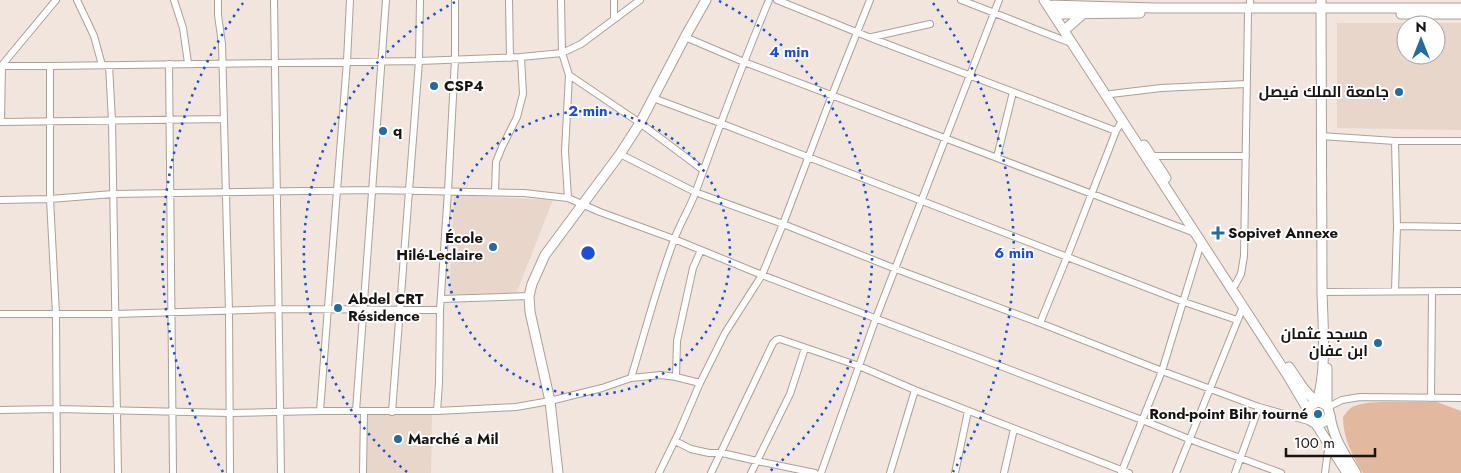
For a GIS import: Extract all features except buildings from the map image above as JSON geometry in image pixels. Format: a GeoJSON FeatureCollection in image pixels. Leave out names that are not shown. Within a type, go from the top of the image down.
{"type":"FeatureCollection","features":[{"type":"Feature","properties":{"kind":"street"},"geometry":{"type":"LineString","coordinates":[[56,0],[1,66],[1,122],[224,120]]}},
{"type":"Feature","properties":{"kind":"street"},"geometry":{"type":"LineString","coordinates":[[77,0],[94,36],[102,65]]}},
{"type":"Feature","properties":{"kind":"street"},"geometry":{"type":"LineString","coordinates":[[174,0],[183,28],[188,63]]}},
{"type":"Feature","properties":{"kind":"street"},"geometry":{"type":"LineString","coordinates":[[218,0],[222,44],[229,311],[230,473]]}},
{"type":"Feature","properties":{"kind":"street"},"geometry":{"type":"LineString","coordinates":[[274,0],[281,473]]}},
{"type":"Feature","properties":{"kind":"street"},"geometry":{"type":"LineString","coordinates":[[320,411],[350,0]]}},
{"type":"Feature","properties":{"kind":"street"},"geometry":{"type":"LineString","coordinates":[[356,410],[386,0]]}},
{"type":"Feature","properties":{"kind":"street"},"geometry":{"type":"LineString","coordinates":[[392,412],[419,61],[420,0]]}},
{"type":"Feature","properties":{"kind":"street"},"geometry":{"type":"LineString","coordinates":[[437,411],[440,310],[455,59],[455,0]]}},
{"type":"Feature","properties":{"kind":"street"},"geometry":{"type":"LineString","coordinates":[[508,0],[510,58]]}},
{"type":"Feature","properties":{"kind":"street"},"geometry":{"type":"LineString","coordinates":[[561,0],[562,53],[569,75],[565,152],[568,198]]}},
{"type":"Feature","properties":{"kind":"street"},"geometry":{"type":"LineString","coordinates":[[614,0],[614,18]]}},
{"type":"Feature","properties":{"kind":"street"},"geometry":{"type":"LineString","coordinates":[[1,66],[419,61],[510,58],[562,53],[581,44],[640,0]]}},
{"type":"Feature","properties":{"kind":"street"},"geometry":{"type":"LineString","coordinates":[[558,473],[550,401],[530,312],[529,296],[532,284],[545,255],[620,154],[640,123],[706,0]]}},
{"type":"Feature","properties":{"kind":"street"},"geometry":{"type":"LineString","coordinates":[[631,378],[674,239],[695,192],[720,123],[770,0]]}},
{"type":"Feature","properties":{"kind":"street"},"geometry":{"type":"LineString","coordinates":[[776,0],[1116,131]]}},
{"type":"Feature","properties":{"kind":"street"},"geometry":{"type":"LineString","coordinates":[[659,473],[725,333],[762,275],[784,224],[870,0]]}},
{"type":"Feature","properties":{"kind":"street"},"geometry":{"type":"LineString","coordinates":[[961,0],[1073,44]]}},
{"type":"Feature","properties":{"kind":"street"},"geometry":{"type":"LineString","coordinates":[[821,473],[876,318],[999,0]]}},
{"type":"Feature","properties":{"kind":"street"},"geometry":{"type":"LineString","coordinates":[[1052,6],[1090,3],[1249,7],[1461,8]]}},
{"type":"Feature","properties":{"kind":"street"},"geometry":{"type":"LineString","coordinates":[[1052,6],[1083,14],[1249,7]]}},
{"type":"Feature","properties":{"kind":"street"},"geometry":{"type":"LineString","coordinates":[[1052,6],[1068,27],[1292,372],[1304,389],[1317,402]]}},
{"type":"Feature","properties":{"kind":"street"},"geometry":{"type":"LineString","coordinates":[[1052,6],[1073,44],[1288,376],[1308,410],[1308,417],[1329,442],[1347,473]]}},
{"type":"Feature","properties":{"kind":"street"},"geometry":{"type":"LineString","coordinates":[[1236,285],[1241,274],[1244,256],[1249,7]]}},
{"type":"Feature","properties":{"kind":"street"},"geometry":{"type":"LineString","coordinates":[[1321,7],[1461,14]]}},
{"type":"Feature","properties":{"kind":"street"},"geometry":{"type":"LineString","coordinates":[[1317,402],[1321,387],[1324,338],[1322,292],[1321,7]]}},
{"type":"Feature","properties":{"kind":"street"},"geometry":{"type":"LineString","coordinates":[[1068,27],[1083,14]]}},
{"type":"Feature","properties":{"kind":"street"},"geometry":{"type":"LineString","coordinates":[[871,38],[930,24]]}},
{"type":"Feature","properties":{"kind":"street"},"geometry":{"type":"LineString","coordinates":[[685,37],[744,62],[1195,232]]}},
{"type":"Feature","properties":{"kind":"street"},"geometry":{"type":"LineString","coordinates":[[495,192],[496,162],[517,118],[523,94],[521,57]]}},
{"type":"Feature","properties":{"kind":"street"},"geometry":{"type":"LineString","coordinates":[[168,64],[173,473]]}},
{"type":"Feature","properties":{"kind":"street"},"geometry":{"type":"LineString","coordinates":[[109,65],[112,121],[118,473]]}},
{"type":"Feature","properties":{"kind":"street"},"geometry":{"type":"LineString","coordinates":[[50,66],[50,199],[56,314],[57,473]]}},
{"type":"Feature","properties":{"kind":"street"},"geometry":{"type":"LineString","coordinates":[[569,75],[640,123],[702,170]]}},
{"type":"Feature","properties":{"kind":"street"},"geometry":{"type":"LineString","coordinates":[[1111,94],[1161,88],[1246,84]]}},
{"type":"Feature","properties":{"kind":"street"},"geometry":{"type":"LineString","coordinates":[[997,158],[1014,92]]}},
{"type":"Feature","properties":{"kind":"street"},"geometry":{"type":"LineString","coordinates":[[653,98],[1184,302],[1237,320]]}},
{"type":"Feature","properties":{"kind":"street"},"geometry":{"type":"LineString","coordinates":[[1040,323],[1122,120]]}},
{"type":"Feature","properties":{"kind":"street"},"geometry":{"type":"LineString","coordinates":[[1321,136],[1395,141],[1461,141]]}},
{"type":"Feature","properties":{"kind":"street"},"geometry":{"type":"LineString","coordinates":[[1395,141],[1397,226],[1395,291]]}},
{"type":"Feature","properties":{"kind":"street"},"geometry":{"type":"LineString","coordinates":[[620,154],[695,192],[784,224],[1162,372],[1259,407],[1314,423],[1325,422],[1328,409],[1342,400],[1360,397],[1461,398]]}},
{"type":"Feature","properties":{"kind":"street"},"geometry":{"type":"LineString","coordinates":[[1152,156],[1246,156]]}},
{"type":"Feature","properties":{"kind":"street"},"geometry":{"type":"LineString","coordinates":[[0,200],[50,199],[113,194],[372,190],[524,193],[568,198],[762,275],[1142,420],[1189,440],[1281,473]]}},
{"type":"Feature","properties":{"kind":"street"},"geometry":{"type":"LineString","coordinates":[[1397,226],[1461,227]]}},
{"type":"Feature","properties":{"kind":"street"},"geometry":{"type":"LineString","coordinates":[[1121,472],[1162,372],[1201,243]]}},
{"type":"Feature","properties":{"kind":"street"},"geometry":{"type":"LineString","coordinates":[[676,377],[677,341],[693,268],[701,250]]}},
{"type":"Feature","properties":{"kind":"street"},"geometry":{"type":"LineString","coordinates":[[1322,292],[1461,291]]}},
{"type":"Feature","properties":{"kind":"street"},"geometry":{"type":"LineString","coordinates":[[1431,398],[1432,292]]}},
{"type":"Feature","properties":{"kind":"street"},"geometry":{"type":"LineString","coordinates":[[441,299],[529,296]]}},
{"type":"Feature","properties":{"kind":"street"},"geometry":{"type":"LineString","coordinates":[[1176,473],[1243,307]]}},
{"type":"Feature","properties":{"kind":"street"},"geometry":{"type":"LineString","coordinates":[[0,314],[171,313],[279,309],[440,310]]}},
{"type":"Feature","properties":{"kind":"street"},"geometry":{"type":"LineString","coordinates":[[1324,338],[1328,377],[1328,409],[1332,429],[1337,442],[1356,473]]}},
{"type":"Feature","properties":{"kind":"street"},"geometry":{"type":"LineString","coordinates":[[711,473],[773,343],[780,339],[859,366],[1121,472],[1129,473]]}},
{"type":"Feature","properties":{"kind":"street"},"geometry":{"type":"LineString","coordinates":[[750,473],[790,394],[805,348]]}},
{"type":"Feature","properties":{"kind":"street"},"geometry":{"type":"LineString","coordinates":[[0,410],[57,409],[230,413],[356,410],[392,412],[437,411],[516,407],[602,388],[631,378],[661,375],[700,383]]}},
{"type":"Feature","properties":{"kind":"street"},"geometry":{"type":"LineString","coordinates":[[890,473],[915,390]]}},
{"type":"Feature","properties":{"kind":"street"},"geometry":{"type":"LineString","coordinates":[[1308,410],[1312,404],[1317,402],[1323,403],[1328,409]]}},
{"type":"Feature","properties":{"kind":"street"},"geometry":{"type":"LineString","coordinates":[[1235,473],[1259,407]]}},
{"type":"Feature","properties":{"kind":"street"},"geometry":{"type":"LineString","coordinates":[[363,473],[364,411]]}},
{"type":"Feature","properties":{"kind":"street"},"geometry":{"type":"LineString","coordinates":[[955,473],[968,411]]}},
{"type":"Feature","properties":{"kind":"street"},"geometry":{"type":"LineString","coordinates":[[1004,473],[1014,429]]}},
{"type":"Feature","properties":{"kind":"street"},"geometry":{"type":"LineString","coordinates":[[674,441],[709,453],[722,453],[815,473]]}},
{"type":"Feature","properties":{"kind":"street"},"geometry":{"type":"LineString","coordinates":[[1325,473],[1329,442]]}},
{"type":"Feature","properties":{"kind":"shaded area","name":"جامعة الملك فيصل"},"geometry":{"type":"Polygon","coordinates":[[[1337,23],[1396,23],[1396,65],[1446,65],[1446,23],[1461,23],[1461,130],[1337,128],[1337,23]]]}},
{"type":"Feature","properties":{"kind":"shaded area","name":"École Hilé-Leclaire"},"geometry":{"type":"Polygon","coordinates":[[[454,195],[553,200],[516,294],[449,294],[454,195]]]}},
{"type":"Feature","properties":{"kind":"shaded area"},"geometry":{"type":"Polygon","coordinates":[[[1437,402],[1461,411],[1461,473],[1363,473],[1349,446],[1343,425],[1343,417],[1348,410],[1368,403],[1437,402]]]}},
{"type":"Feature","properties":{"kind":"shaded area","name":"Marché a Mil"},"geometry":{"type":"Polygon","coordinates":[[[432,413],[431,473],[364,473],[365,414],[432,413]]]}},
{"type":"Feature","properties":{"kind":"place","name":"CSP4"},"geometry":{"type":"Point","coordinates":[434,86]}},
{"type":"Feature","properties":{"kind":"place","name":"جامعة الملك فيصل"},"geometry":{"type":"Point","coordinates":[1399,92]}},
{"type":"Feature","properties":{"kind":"place","name":"q"},"geometry":{"type":"Point","coordinates":[383,131]}},
{"type":"Feature","properties":{"kind":"place","name":"Sopivet Annexe"},"geometry":{"type":"Point","coordinates":[1218,233]}},
{"type":"Feature","properties":{"kind":"place","name":"École Hilé-Leclaire"},"geometry":{"type":"Point","coordinates":[493,247]}},
{"type":"Feature","properties":{"kind":"place","name":"Abdel CRT Résidence"},"geometry":{"type":"Point","coordinates":[338,308]}},
{"type":"Feature","properties":{"kind":"place","name":"مسجد عثمان ابن عفان"},"geometry":{"type":"Point","coordinates":[1378,343]}},
{"type":"Feature","properties":{"kind":"place","name":"Rond-point Bihr tourné"},"geometry":{"type":"Point","coordinates":[1318,414]}},
{"type":"Feature","properties":{"kind":"place","name":"Marché a Mil"},"geometry":{"type":"Point","coordinates":[398,439]}}]}
